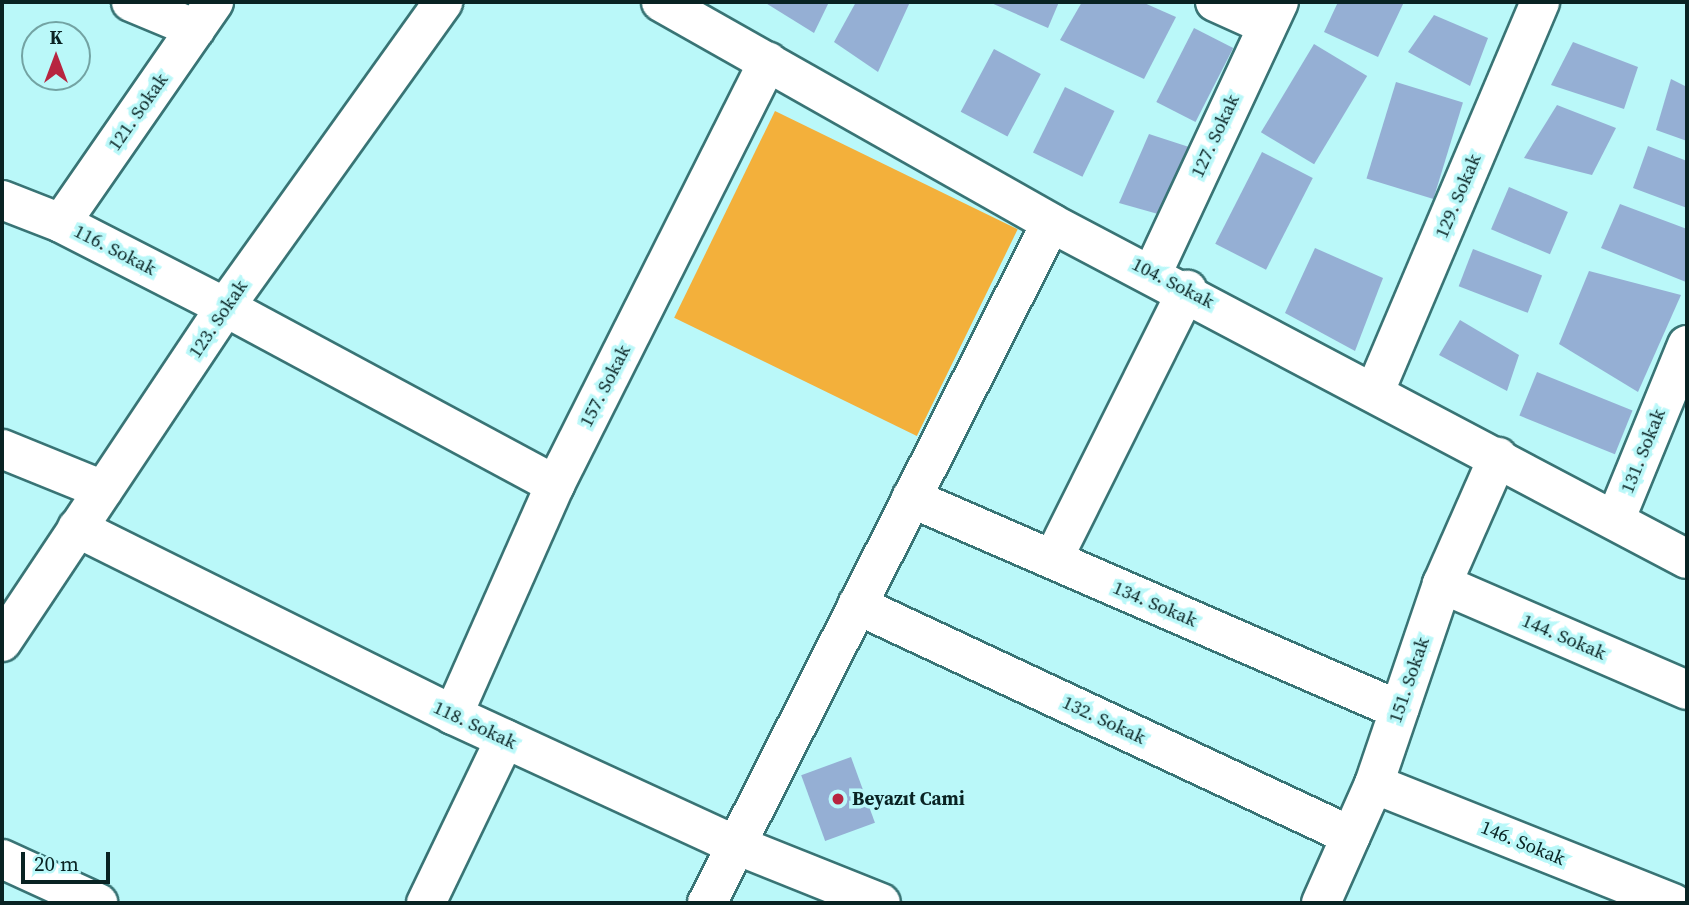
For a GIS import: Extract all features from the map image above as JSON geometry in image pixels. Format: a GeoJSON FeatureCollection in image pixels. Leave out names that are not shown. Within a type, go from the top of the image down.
{"type":"FeatureCollection","features":[{"type":"Feature","properties":{"kind":"street"},"geometry":{"type":"LineString","coordinates":[[131,2],[205,15]]}},
{"type":"Feature","properties":{"kind":"street","name":"123. Sokak"},"geometry":{"type":"LineString","coordinates":[[2,642],[225,307],[443,2]]}},
{"type":"Feature","properties":{"kind":"street","name":"104. Sokak"},"geometry":{"type":"LineString","coordinates":[[661,2],[1051,222],[1187,290],[1616,518],[1687,559]]}},
{"type":"Feature","properties":{"kind":"street"},"geometry":{"type":"LineString","coordinates":[[1214,2],[1273,13]]}},
{"type":"Feature","properties":{"kind":"street","name":"129. Sokak"},"geometry":{"type":"LineString","coordinates":[[1375,391],[1541,2]]}},
{"type":"Feature","properties":{"kind":"street","name":"127. Sokak"},"geometry":{"type":"LineString","coordinates":[[1153,272],[1273,13]]}},
{"type":"Feature","properties":{"kind":"street","name":"121. Sokak"},"geometry":{"type":"LineString","coordinates":[[61,223],[205,15]]}},
{"type":"Feature","properties":{"kind":"street","name":"157. Sokak"},"geometry":{"type":"LineString","coordinates":[[453,715],[555,485],[768,62]]}},
{"type":"Feature","properties":{"kind":"street","name":"116. Sokak"},"geometry":{"type":"LineString","coordinates":[[2,200],[61,223],[225,307],[555,485]]}},
{"type":"Feature","properties":{"kind":"street"},"geometry":{"type":"LineString","coordinates":[[707,903],[1051,222]]}},
{"type":"Feature","properties":{"kind":"street"},"geometry":{"type":"LineString","coordinates":[[1052,559],[1187,290]]}},
{"type":"Feature","properties":{"kind":"street","name":"131. Sokak"},"geometry":{"type":"LineString","coordinates":[[1616,518],[1687,345]]}},
{"type":"Feature","properties":{"kind":"street"},"geometry":{"type":"LineString","coordinates":[[2,449],[103,490]]}},
{"type":"Feature","properties":{"kind":"street","name":"151. Sokak"},"geometry":{"type":"LineString","coordinates":[[1321,903],[1374,784],[1442,584],[1498,457]]}},
{"type":"Feature","properties":{"kind":"street","name":"134. Sokak"},"geometry":{"type":"LineString","coordinates":[[911,498],[1399,710]]}},
{"type":"Feature","properties":{"kind":"street","name":"118. Sokak"},"geometry":{"type":"LineString","coordinates":[[77,528],[453,715],[736,845],[881,903]]}},
{"type":"Feature","properties":{"kind":"street","name":"144. Sokak"},"geometry":{"type":"LineString","coordinates":[[1442,584],[1687,690]]}},
{"type":"Feature","properties":{"kind":"street","name":"132. Sokak"},"geometry":{"type":"LineString","coordinates":[[857,605],[1351,836]]}},
{"type":"Feature","properties":{"kind":"street"},"geometry":{"type":"LineString","coordinates":[[426,903],[505,739]]}},
{"type":"Feature","properties":{"kind":"street","name":"146. Sokak"},"geometry":{"type":"LineString","coordinates":[[1374,784],[1672,903]]}},
{"type":"Feature","properties":{"kind":"street"},"geometry":{"type":"LineString","coordinates":[[2,859],[98,903]]}},
{"type":"Feature","properties":{"kind":"shaded area"},"geometry":{"type":"Polygon","coordinates":[[[775,111],[1018,229],[917,436],[674,318],[775,111]]]}},
{"type":"Feature","properties":{"kind":"building"},"geometry":{"type":"Polygon","coordinates":[[[764,2],[829,2],[814,33],[764,2]]]}},
{"type":"Feature","properties":{"kind":"building"},"geometry":{"type":"Polygon","coordinates":[[[856,2],[910,2],[878,72],[834,42],[856,2]]]}},
{"type":"Feature","properties":{"kind":"building"},"geometry":{"type":"Polygon","coordinates":[[[989,2],[1059,2],[1048,28],[989,2]]]}},
{"type":"Feature","properties":{"kind":"building"},"geometry":{"type":"Polygon","coordinates":[[[1082,2],[1142,2],[1176,17],[1144,79],[1060,40],[1082,2]]]}},
{"type":"Feature","properties":{"kind":"building"},"geometry":{"type":"Polygon","coordinates":[[[1338,2],[1404,2],[1378,57],[1324,32],[1338,2]]]}},
{"type":"Feature","properties":{"kind":"building"},"geometry":{"type":"Polygon","coordinates":[[[1434,15],[1488,38],[1470,86],[1408,52],[1434,15]]]}},
{"type":"Feature","properties":{"kind":"building"},"geometry":{"type":"Polygon","coordinates":[[[1194,28],[1233,48],[1196,122],[1156,102],[1194,28]]]}},
{"type":"Feature","properties":{"kind":"building"},"geometry":{"type":"Polygon","coordinates":[[[1573,42],[1638,67],[1624,109],[1551,85],[1573,42]]]}},
{"type":"Feature","properties":{"kind":"building"},"geometry":{"type":"Polygon","coordinates":[[[1314,44],[1367,76],[1314,164],[1261,132],[1314,44]]]}},
{"type":"Feature","properties":{"kind":"building"},"geometry":{"type":"Polygon","coordinates":[[[994,49],[1041,74],[1007,137],[961,112],[994,49]]]}},
{"type":"Feature","properties":{"kind":"building"},"geometry":{"type":"Polygon","coordinates":[[[1671,79],[1687,87],[1687,141],[1656,130],[1671,79]]]}},
{"type":"Feature","properties":{"kind":"building"},"geometry":{"type":"Polygon","coordinates":[[[1396,82],[1463,102],[1433,199],[1366,179],[1396,82]]]}},
{"type":"Feature","properties":{"kind":"building"},"geometry":{"type":"Polygon","coordinates":[[[1065,87],[1114,111],[1082,177],[1033,153],[1065,87]]]}},
{"type":"Feature","properties":{"kind":"building"},"geometry":{"type":"Polygon","coordinates":[[[1557,105],[1616,128],[1592,175],[1524,158],[1557,105]]]}},
{"type":"Feature","properties":{"kind":"building"},"geometry":{"type":"Polygon","coordinates":[[[1149,134],[1189,147],[1158,214],[1119,203],[1149,134]]]}},
{"type":"Feature","properties":{"kind":"building"},"geometry":{"type":"Polygon","coordinates":[[[1648,146],[1687,161],[1687,208],[1633,188],[1648,146]]]}},
{"type":"Feature","properties":{"kind":"building"},"geometry":{"type":"Polygon","coordinates":[[[1262,152],[1313,178],[1266,270],[1215,244],[1262,152]]]}},
{"type":"Feature","properties":{"kind":"building"},"geometry":{"type":"Polygon","coordinates":[[[1509,187],[1568,212],[1550,254],[1491,229],[1509,187]]]}},
{"type":"Feature","properties":{"kind":"building"},"geometry":{"type":"Polygon","coordinates":[[[1620,204],[1687,229],[1686,282],[1601,248],[1620,204]]]}},
{"type":"Feature","properties":{"kind":"building"},"geometry":{"type":"Polygon","coordinates":[[[1315,248],[1383,278],[1355,351],[1285,313],[1315,248]]]}},
{"type":"Feature","properties":{"kind":"building"},"geometry":{"type":"Polygon","coordinates":[[[1473,249],[1542,276],[1528,313],[1459,286],[1473,249]]]}},
{"type":"Feature","properties":{"kind":"building"},"geometry":{"type":"Polygon","coordinates":[[[1589,271],[1681,295],[1638,392],[1559,344],[1589,271]]]}},
{"type":"Feature","properties":{"kind":"building"},"geometry":{"type":"Polygon","coordinates":[[[1460,320],[1519,355],[1507,391],[1439,355],[1460,320]]]}},
{"type":"Feature","properties":{"kind":"building"},"geometry":{"type":"Polygon","coordinates":[[[1537,372],[1632,411],[1615,454],[1519,416],[1537,372]]]}},
{"type":"Feature","properties":{"kind":"building","name":"Beyazıt Cami"},"geometry":{"type":"Polygon","coordinates":[[[851,757],[875,823],[825,841],[801,775],[851,757]]]}},
{"type":"Feature","properties":{"kind":"place","name":"Beyazıt Cami"},"geometry":{"type":"Point","coordinates":[838,799]}}]}
